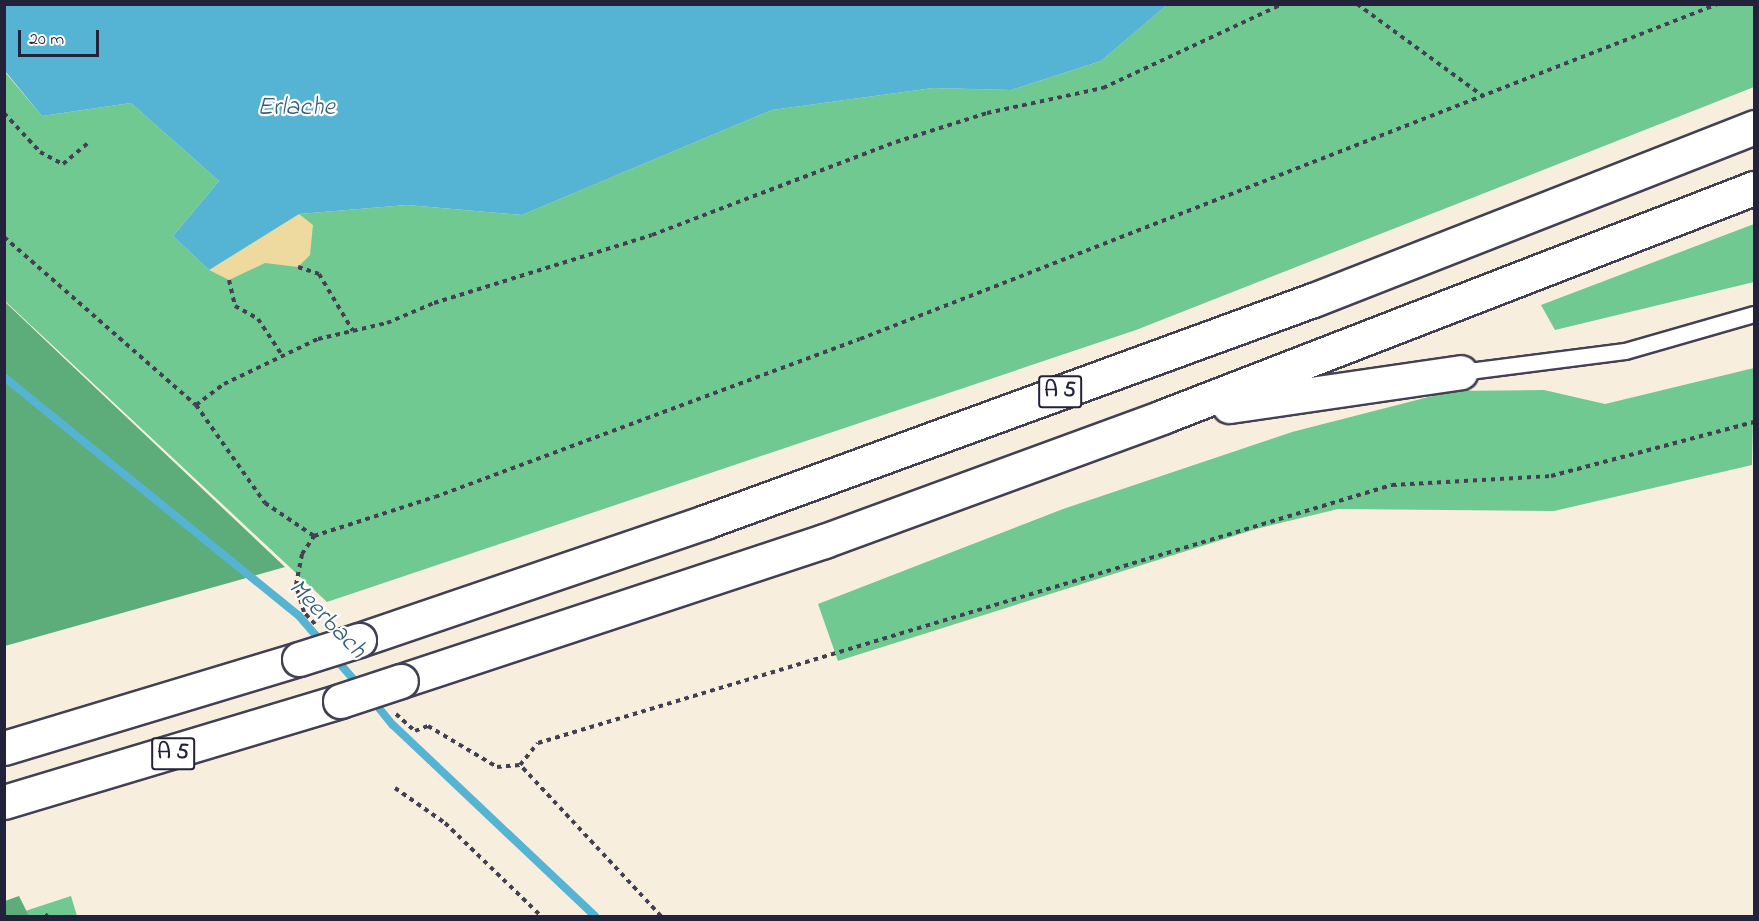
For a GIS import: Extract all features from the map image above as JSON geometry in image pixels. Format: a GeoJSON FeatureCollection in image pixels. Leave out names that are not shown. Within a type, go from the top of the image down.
{"type":"FeatureCollection","features":[{"type":"Feature","properties":{"kind":"highway","name":"A 5"},"geometry":{"type":"LineString","coordinates":[[4,748],[359,640],[705,522],[1302,304],[1755,126]]}},
{"type":"Feature","properties":{"kind":"highway","name":"A 5"},"geometry":{"type":"LineString","coordinates":[[4,802],[340,701],[813,544],[1162,417],[1755,188]]}},
{"type":"Feature","properties":{"kind":"highway"},"geometry":{"type":"LineString","coordinates":[[1162,417],[1461,372]]}},
{"type":"Feature","properties":{"kind":"lane"},"geometry":{"type":"LineString","coordinates":[[1461,372],[1625,351],[1755,314]]}},
{"type":"Feature","properties":{"kind":"path"},"geometry":{"type":"LineString","coordinates":[[196,405],[224,384],[318,339],[353,331],[652,236],[896,142],[987,112],[1103,88],[1282,4]]}},
{"type":"Feature","properties":{"kind":"path"},"geometry":{"type":"LineString","coordinates":[[1357,4],[1485,97]]}},
{"type":"Feature","properties":{"kind":"path"},"geometry":{"type":"LineString","coordinates":[[304,612],[296,585],[302,554],[314,536],[435,497],[838,347],[1485,97],[1718,4]]}},
{"type":"Feature","properties":{"kind":"path"},"geometry":{"type":"LineString","coordinates":[[4,113],[40,152],[63,164],[90,141]]}},
{"type":"Feature","properties":{"kind":"path"},"geometry":{"type":"LineString","coordinates":[[4,237],[196,405],[265,503],[314,536]]}},
{"type":"Feature","properties":{"kind":"path"},"geometry":{"type":"LineString","coordinates":[[297,267],[319,274],[353,331]]}},
{"type":"Feature","properties":{"kind":"path"},"geometry":{"type":"LineString","coordinates":[[230,280],[235,306],[258,319],[282,356]]}},
{"type":"Feature","properties":{"kind":"path"},"geometry":{"type":"LineString","coordinates":[[403,723],[415,731],[429,726],[497,767],[520,765],[538,744],[1392,485],[1551,476],[1755,422]]}},
{"type":"Feature","properties":{"kind":"path"},"geometry":{"type":"LineString","coordinates":[[520,765],[661,916]]}},
{"type":"Feature","properties":{"kind":"path"},"geometry":{"type":"LineString","coordinates":[[395,788],[445,823],[542,916]]}},
{"type":"Feature","properties":{"kind":"green space"},"geometry":{"type":"Polygon","coordinates":[[[1167,5],[1754,5],[1754,87],[1136,330],[327,602],[5,301],[4,71],[42,116],[131,103],[219,181],[173,236],[209,270],[299,214],[407,205],[522,215],[772,110],[933,88],[1011,90],[1101,61],[1167,5]]]}},
{"type":"Feature","properties":{"kind":"green space"},"geometry":{"type":"Polygon","coordinates":[[[1754,224],[1754,282],[1555,330],[1541,305],[1754,224]]]}},
{"type":"Feature","properties":{"kind":"green space"},"geometry":{"type":"Polygon","coordinates":[[[4,301],[66,360],[285,567],[5,646],[4,301]]]}},
{"type":"Feature","properties":{"kind":"green space"},"geometry":{"type":"Polygon","coordinates":[[[1754,368],[1752,465],[1554,511],[1338,509],[1256,529],[838,661],[818,604],[1063,509],[1292,432],[1452,391],[1544,390],[1605,404],[1754,368]]]}},
{"type":"Feature","properties":{"kind":"green space"},"geometry":{"type":"Polygon","coordinates":[[[19,896],[29,916],[5,916],[5,901],[19,896]]]}},
{"type":"Feature","properties":{"kind":"green space"},"geometry":{"type":"Polygon","coordinates":[[[71,896],[77,916],[10,916],[71,896]]]}},
{"type":"Feature","properties":{"kind":"sand"},"geometry":{"type":"Polygon","coordinates":[[[299,214],[313,225],[310,255],[298,267],[265,263],[229,280],[209,270],[299,214]]]}},
{"type":"Feature","properties":{"kind":"water","name":"Erlache"},"geometry":{"type":"Polygon","coordinates":[[[4,5],[1167,5],[1101,61],[1011,90],[933,88],[772,110],[522,215],[407,205],[299,214],[209,270],[173,236],[219,181],[131,103],[42,116],[5,71],[4,5]]]}},
{"type":"Feature","properties":{"kind":"waterway","name":"Meerbach"},"geometry":{"type":"LineString","coordinates":[[4,377],[299,616],[324,645]]}},
{"type":"Feature","properties":{"kind":"waterway","name":"Meerbach"},"geometry":{"type":"LineString","coordinates":[[334,657],[361,688]]}},
{"type":"Feature","properties":{"kind":"waterway","name":"Meerbach"},"geometry":{"type":"LineString","coordinates":[[370,697],[393,725],[595,916]]}}]}
